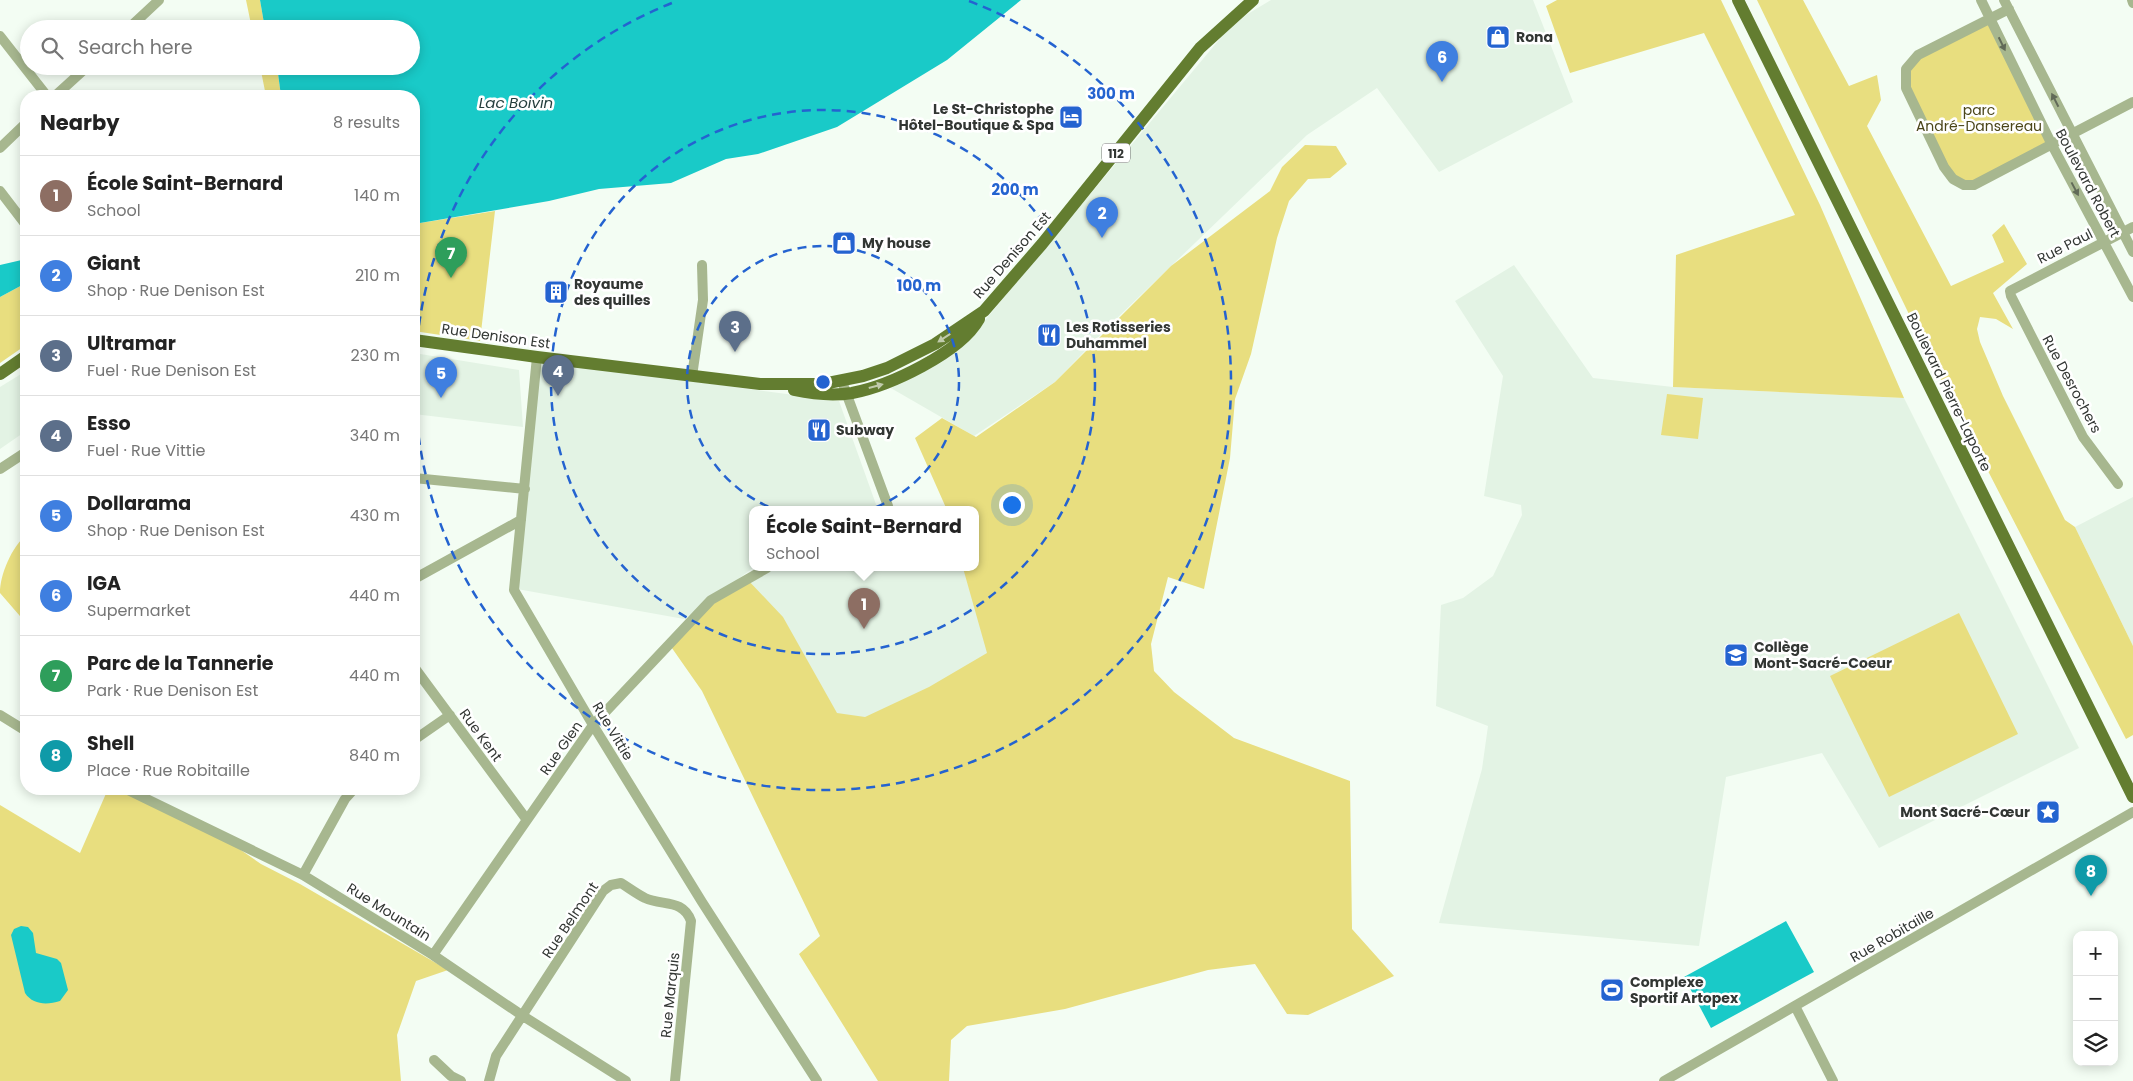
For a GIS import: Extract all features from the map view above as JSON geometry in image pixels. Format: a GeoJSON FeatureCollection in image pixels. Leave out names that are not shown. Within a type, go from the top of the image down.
{"type":"FeatureCollection","features":[{"type":"Feature","properties":{"kind":"main road","name":"Rue Denison Est"},"geometry":{"type":"LineString","coordinates":[[420,341],[537,358],[760,384],[806,385],[842,380],[863,376],[895,364],[935,344],[984,311],[1042,244],[1200,48],[1253,0]]}},
{"type":"Feature","properties":{"kind":"main road","name":"Boulevard Pierre-Laporte"},"geometry":{"type":"LineString","coordinates":[[1738,0],[2133,797]]}},
{"type":"Feature","properties":{"kind":"main road"},"geometry":{"type":"LineString","coordinates":[[760,384],[812,394],[846,393],[887,383],[920,368],[945,352],[969,333],[984,311]]}},
{"type":"Feature","properties":{"kind":"main road"},"geometry":{"type":"LineString","coordinates":[[0,374],[20,360]]}},
{"type":"Feature","properties":{"kind":"street","name":"Boulevard Robert"},"geometry":{"type":"LineString","coordinates":[[1981,0],[2052,145],[2133,297]]}},
{"type":"Feature","properties":{"kind":"street"},"geometry":{"type":"LineString","coordinates":[[136,20],[153,2]]}},
{"type":"Feature","properties":{"kind":"street","name":"Boulevard Robert"},"geometry":{"type":"LineString","coordinates":[[2007,5],[2133,252]]}},
{"type":"Feature","properties":{"kind":"street"},"geometry":{"type":"LineString","coordinates":[[2007,5],[1990,20],[1918,55],[1906,69],[1906,88],[1944,167],[1953,179],[1964,185],[1974,185],[2133,102]]}},
{"type":"Feature","properties":{"kind":"street"},"geometry":{"type":"LineString","coordinates":[[0,36],[20,62]]}},
{"type":"Feature","properties":{"kind":"street"},"geometry":{"type":"LineString","coordinates":[[31,75],[42,90]]}},
{"type":"Feature","properties":{"kind":"street"},"geometry":{"type":"LineString","coordinates":[[62,90],[78,75]]}},
{"type":"Feature","properties":{"kind":"street"},"geometry":{"type":"LineString","coordinates":[[0,148],[20,130]]}},
{"type":"Feature","properties":{"kind":"street"},"geometry":{"type":"LineString","coordinates":[[0,191],[20,216]]}},
{"type":"Feature","properties":{"kind":"street","name":"Rue Paul"},"geometry":{"type":"LineString","coordinates":[[2010,291],[2133,227]]}},
{"type":"Feature","properties":{"kind":"street"},"geometry":{"type":"LineString","coordinates":[[692,376],[703,300],[702,265]]}},
{"type":"Feature","properties":{"kind":"street","name":"Rue Desrochers"},"geometry":{"type":"LineString","coordinates":[[2010,291],[2083,437],[2118,484]]}},
{"type":"Feature","properties":{"kind":"street","name":"Rue Vittie"},"geometry":{"type":"LineString","coordinates":[[537,358],[514,590],[593,726],[816,1081]]}},
{"type":"Feature","properties":{"kind":"street"},"geometry":{"type":"LineString","coordinates":[[842,380],[888,506]]}},
{"type":"Feature","properties":{"kind":"street"},"geometry":{"type":"LineString","coordinates":[[0,469],[20,456]]}},
{"type":"Feature","properties":{"kind":"street"},"geometry":{"type":"LineString","coordinates":[[420,479],[525,488]]}},
{"type":"Feature","properties":{"kind":"street"},"geometry":{"type":"LineString","coordinates":[[420,576],[521,520]]}},
{"type":"Feature","properties":{"kind":"street","name":"Rue Glen"},"geometry":{"type":"LineString","coordinates":[[433,955],[593,726],[711,600],[762,571]]}},
{"type":"Feature","properties":{"kind":"street","name":"Rue Kent"},"geometry":{"type":"LineString","coordinates":[[420,674],[527,820]]}},
{"type":"Feature","properties":{"kind":"street"},"geometry":{"type":"LineString","coordinates":[[420,736],[450,715]]}},
{"type":"Feature","properties":{"kind":"street"},"geometry":{"type":"LineString","coordinates":[[0,716],[20,728]]}},
{"type":"Feature","properties":{"kind":"street","name":"Rue Mountain"},"geometry":{"type":"LineString","coordinates":[[138,795],[304,875],[433,955],[523,1016],[626,1081]]}},
{"type":"Feature","properties":{"kind":"street"},"geometry":{"type":"LineString","coordinates":[[304,875],[348,795]]}},
{"type":"Feature","properties":{"kind":"street","name":"Rue Robitaille"},"geometry":{"type":"LineString","coordinates":[[1664,1081],[2133,812]]}},
{"type":"Feature","properties":{"kind":"street","name":"Rue Belmont"},"geometry":{"type":"LineString","coordinates":[[489,1081],[496,1056],[603,891],[612,885],[621,883],[646,899],[678,905],[688,912]]}},
{"type":"Feature","properties":{"kind":"street","name":"Rue Marquis"},"geometry":{"type":"LineString","coordinates":[[674,1081],[691,921],[688,912]]}},
{"type":"Feature","properties":{"kind":"street"},"geometry":{"type":"LineString","coordinates":[[1796,1006],[1833,1081]]}},
{"type":"Feature","properties":{"kind":"street"},"geometry":{"type":"LineString","coordinates":[[434,1060],[451,1076],[461,1081]]}},
{"type":"Feature","properties":{"kind":"shaded area"},"geometry":{"type":"Polygon","coordinates":[[[1271,0],[1533,0],[1573,102],[1439,172],[1377,88],[1307,135],[1112,323],[1055,382],[974,436],[889,387],[976,331],[1223,35],[1246,15],[1271,0]]]}},
{"type":"Feature","properties":{"kind":"shaded area","name":"Collège Mont-Sacré-Coeur"},"geometry":{"type":"Polygon","coordinates":[[[1514,265],[1593,378],[1673,387],[1904,398],[2079,748],[1879,848],[1822,753],[1726,777],[1699,946],[1439,923],[1482,769],[1488,726],[1436,706],[1441,605],[1463,598],[1493,576],[1522,515],[1521,505],[1484,496],[1503,376],[1455,301],[1514,265]]]}},
{"type":"Feature","properties":{"kind":"shaded area"},"geometry":{"type":"Polygon","coordinates":[[[420,354],[519,370],[523,427],[420,415],[420,354]]]}},
{"type":"Feature","properties":{"kind":"shaded area"},"geometry":{"type":"Polygon","coordinates":[[[540,361],[839,401],[877,506],[749,506],[749,571],[684,619],[517,589],[540,361]]]}},
{"type":"Feature","properties":{"kind":"shaded area"},"geometry":{"type":"Polygon","coordinates":[[[20,375],[20,435],[0,449],[0,387],[20,375]]]}},
{"type":"Feature","properties":{"kind":"shaded area"},"geometry":{"type":"Polygon","coordinates":[[[2133,497],[2133,646],[2075,527],[2133,497]]]}},
{"type":"Feature","properties":{"kind":"shaded area"},"geometry":{"type":"Polygon","coordinates":[[[762,571],[971,571],[1013,658],[809,764],[711,600],[762,571]]]}},
{"type":"Feature","properties":{"kind":"green space"},"geometry":{"type":"Polygon","coordinates":[[[246,0],[260,0],[263,20],[250,20],[246,0]]]}},
{"type":"Feature","properties":{"kind":"green space"},"geometry":{"type":"Polygon","coordinates":[[[1557,0],[1721,0],[1820,205],[1904,398],[1673,387],[1676,255],[1795,215],[1704,33],[1570,73],[1546,6],[1557,0]]]}},
{"type":"Feature","properties":{"kind":"green space"},"geometry":{"type":"Polygon","coordinates":[[[1757,0],[1803,0],[1849,86],[1877,75],[1881,100],[1867,126],[1951,286],[2004,262],[1992,235],[2004,224],[2027,264],[1993,293],[2013,329],[1996,319],[1980,317],[1977,329],[1980,342],[2003,396],[2065,520],[2075,527],[2133,646],[2133,735],[2126,739],[1936,370],[1757,0]]]}},
{"type":"Feature","properties":{"kind":"green space","name":"parc André-Dansereau"},"geometry":{"type":"Polygon","coordinates":[[[1990,20],[2052,145],[1974,185],[1953,179],[1906,88],[1910,62],[1990,20]]]}},
{"type":"Feature","properties":{"kind":"green space"},"geometry":{"type":"Polygon","coordinates":[[[262,75],[278,75],[280,90],[265,90],[262,75]]]}},
{"type":"Feature","properties":{"kind":"green space"},"geometry":{"type":"Polygon","coordinates":[[[1305,145],[1336,146],[1347,164],[1330,178],[1308,179],[1289,201],[1277,238],[1251,354],[1235,399],[1230,458],[1204,589],[1168,577],[1151,644],[1154,671],[1174,692],[1234,738],[1350,781],[1352,929],[1394,976],[1308,1015],[1287,1014],[1255,964],[1208,970],[1065,1009],[967,1026],[951,1040],[949,1081],[878,1081],[799,954],[820,936],[702,691],[667,641],[746,578],[783,617],[837,713],[865,717],[929,687],[987,653],[964,571],[979,571],[979,506],[945,506],[915,438],[942,418],[976,437],[1055,382],[1171,266],[1270,191],[1282,167],[1305,145]]]}},
{"type":"Feature","properties":{"kind":"green space"},"geometry":{"type":"Polygon","coordinates":[[[495,211],[480,341],[420,332],[420,223],[495,211]]]}},
{"type":"Feature","properties":{"kind":"green space"},"geometry":{"type":"Polygon","coordinates":[[[20,286],[20,349],[0,363],[0,297],[20,286]]]}},
{"type":"Feature","properties":{"kind":"green space"},"geometry":{"type":"Polygon","coordinates":[[[1667,394],[1703,398],[1698,439],[1661,435],[1667,394]]]}},
{"type":"Feature","properties":{"kind":"green space"},"geometry":{"type":"Polygon","coordinates":[[[20,541],[20,616],[0,593],[2,578],[20,541]]]}},
{"type":"Feature","properties":{"kind":"green space"},"geometry":{"type":"Polygon","coordinates":[[[1959,613],[2018,734],[1889,797],[1830,676],[1959,613]]]}},
{"type":"Feature","properties":{"kind":"green space"},"geometry":{"type":"Polygon","coordinates":[[[105,795],[139,795],[212,830],[261,864],[300,884],[448,970],[416,981],[397,1035],[401,1081],[0,1081],[0,805],[80,853],[105,795]]]}},
{"type":"Feature","properties":{"kind":"water","name":"Lac Boivin"},"geometry":{"type":"Polygon","coordinates":[[[260,0],[1021,0],[947,60],[837,127],[758,154],[726,159],[671,183],[599,189],[549,201],[420,223],[420,90],[280,90],[278,75],[420,75],[420,20],[263,20],[260,0]]]}},
{"type":"Feature","properties":{"kind":"water"},"geometry":{"type":"Polygon","coordinates":[[[20,260],[20,286],[0,297],[0,265],[20,260]]]}},
{"type":"Feature","properties":{"kind":"water"},"geometry":{"type":"Polygon","coordinates":[[[1786,921],[1814,972],[1711,1028],[1684,977],[1786,921]]]}},
{"type":"Feature","properties":{"kind":"water"},"geometry":{"type":"Polygon","coordinates":[[[21,926],[28,927],[33,933],[36,953],[57,959],[61,963],[68,990],[60,1001],[50,1003],[36,1002],[25,993],[11,935],[14,929],[21,926]]]}},
{"type":"Feature","properties":{"kind":"place","name":"Rona"},"geometry":{"type":"Point","coordinates":[1498,37]}},
{"type":"Feature","properties":{"kind":"place","name":"IGA"},"geometry":{"type":"Point","coordinates":[1442,82]}},
{"type":"Feature","properties":{"kind":"place","name":"Le St-Christophe Hôtel-Boutique & Spa"},"geometry":{"type":"Point","coordinates":[1071,117]}},
{"type":"Feature","properties":{"kind":"place","name":"Giant"},"geometry":{"type":"Point","coordinates":[1102,238]}},
{"type":"Feature","properties":{"kind":"place","name":"My house"},"geometry":{"type":"Point","coordinates":[844,243]}},
{"type":"Feature","properties":{"kind":"place","name":"Parc de la Tannerie"},"geometry":{"type":"Point","coordinates":[451,278]}},
{"type":"Feature","properties":{"kind":"place","name":"Royaume des quilles"},"geometry":{"type":"Point","coordinates":[556,292]}},
{"type":"Feature","properties":{"kind":"place","name":"Les Rotisseries Duhammel"},"geometry":{"type":"Point","coordinates":[1049,335]}},
{"type":"Feature","properties":{"kind":"place","name":"Ultramar"},"geometry":{"type":"Point","coordinates":[735,352]}},
{"type":"Feature","properties":{"kind":"place","name":"Esso"},"geometry":{"type":"Point","coordinates":[558,396]}},
{"type":"Feature","properties":{"kind":"place","name":"Dollarama"},"geometry":{"type":"Point","coordinates":[441,398]}},
{"type":"Feature","properties":{"kind":"place","name":"Subway"},"geometry":{"type":"Point","coordinates":[819,430]}},
{"type":"Feature","properties":{"kind":"place","name":"École Saint-Bernard"},"geometry":{"type":"Point","coordinates":[864,629]}},
{"type":"Feature","properties":{"kind":"place","name":"Collège Mont-Sacré-Coeur"},"geometry":{"type":"Point","coordinates":[1736,655]}},
{"type":"Feature","properties":{"kind":"place","name":"Mont Sacré-Cœur"},"geometry":{"type":"Point","coordinates":[2048,812]}},
{"type":"Feature","properties":{"kind":"place","name":"Shell"},"geometry":{"type":"Point","coordinates":[2091,896]}},
{"type":"Feature","properties":{"kind":"place","name":"Complexe Sportif Artopex"},"geometry":{"type":"Point","coordinates":[1612,990]}}]}
